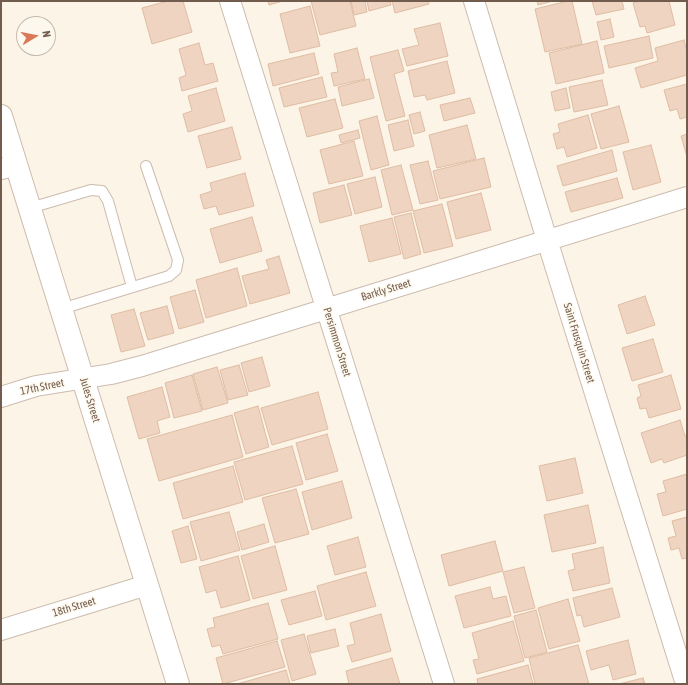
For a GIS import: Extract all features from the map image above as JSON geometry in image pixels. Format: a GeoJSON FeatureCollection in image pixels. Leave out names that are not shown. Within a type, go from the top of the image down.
{"type":"FeatureCollection","features":[{"type":"Feature","properties":{"kind":"main road","name":"Jules Street"},"geometry":{"type":"LineString","coordinates":[[1,116],[9,167],[30,208],[178,684]]}},
{"type":"Feature","properties":{"kind":"street","name":"Persimmon Street"},"geometry":{"type":"LineString","coordinates":[[230,1],[444,684]]}},
{"type":"Feature","properties":{"kind":"street","name":"Saint Frusquin Street"},"geometry":{"type":"LineString","coordinates":[[474,1],[686,684]]}},
{"type":"Feature","properties":{"kind":"street","name":"Barkly Street"},"geometry":{"type":"LineString","coordinates":[[83,380],[142,366],[687,197]]}},
{"type":"Feature","properties":{"kind":"street","name":"17th Street"},"geometry":{"type":"LineString","coordinates":[[1,397],[36,386],[83,380]]}},
{"type":"Feature","properties":{"kind":"street","name":"18th Street"},"geometry":{"type":"LineString","coordinates":[[1,630],[147,585]]}},
{"type":"Feature","properties":{"kind":"lane"},"geometry":{"type":"LineString","coordinates":[[61,309],[169,276],[176,270],[178,260],[146,166]]}},
{"type":"Feature","properties":{"kind":"lane"},"geometry":{"type":"LineString","coordinates":[[30,208],[91,190],[102,191],[108,201],[132,287]]}},
{"type":"Feature","properties":{"kind":"building"},"geometry":{"type":"Polygon","coordinates":[[[168,1],[183,1],[192,32],[152,44],[142,8],[168,1]]]}},
{"type":"Feature","properties":{"kind":"building"},"geometry":{"type":"Polygon","coordinates":[[[268,1],[283,1],[269,5],[268,1]]]}},
{"type":"Feature","properties":{"kind":"building"},"geometry":{"type":"Polygon","coordinates":[[[311,1],[350,1],[356,26],[320,35],[311,1]]]}},
{"type":"Feature","properties":{"kind":"building"},"geometry":{"type":"Polygon","coordinates":[[[351,1],[365,1],[367,12],[354,15],[351,1]]]}},
{"type":"Feature","properties":{"kind":"building"},"geometry":{"type":"Polygon","coordinates":[[[367,1],[390,1],[391,5],[369,11],[367,1]]]}},
{"type":"Feature","properties":{"kind":"building"},"geometry":{"type":"Polygon","coordinates":[[[392,1],[428,1],[429,4],[395,13],[392,1]]]}},
{"type":"Feature","properties":{"kind":"building"},"geometry":{"type":"Polygon","coordinates":[[[537,1],[553,1],[538,5],[537,1]]]}},
{"type":"Feature","properties":{"kind":"building"},"geometry":{"type":"Polygon","coordinates":[[[572,1],[582,44],[545,52],[535,9],[572,1]]]}},
{"type":"Feature","properties":{"kind":"building"},"geometry":{"type":"Polygon","coordinates":[[[592,1],[622,1],[624,9],[596,15],[592,1]]]}},
{"type":"Feature","properties":{"kind":"building"},"geometry":{"type":"Polygon","coordinates":[[[640,1],[669,1],[675,25],[647,33],[645,26],[640,27],[633,3],[640,1]]]}},
{"type":"Feature","properties":{"kind":"building"},"geometry":{"type":"Polygon","coordinates":[[[310,6],[320,46],[290,53],[280,14],[310,6]]]}},
{"type":"Feature","properties":{"kind":"building"},"geometry":{"type":"Polygon","coordinates":[[[610,19],[614,37],[601,40],[597,22],[610,19]]]}},
{"type":"Feature","properties":{"kind":"building"},"geometry":{"type":"Polygon","coordinates":[[[440,23],[448,56],[407,66],[402,49],[419,45],[414,29],[440,23]]]}},
{"type":"Feature","properties":{"kind":"building"},"geometry":{"type":"Polygon","coordinates":[[[649,36],[653,58],[609,68],[604,46],[649,36]]]}},
{"type":"Feature","properties":{"kind":"building"},"geometry":{"type":"Polygon","coordinates":[[[684,40],[687,52],[687,75],[641,88],[635,68],[658,61],[655,48],[684,40]]]}},
{"type":"Feature","properties":{"kind":"building"},"geometry":{"type":"Polygon","coordinates":[[[597,41],[604,73],[556,84],[549,53],[597,41]]]}},
{"type":"Feature","properties":{"kind":"building"},"geometry":{"type":"Polygon","coordinates":[[[199,43],[205,65],[213,63],[218,81],[182,91],[179,78],[186,75],[179,49],[199,43]]]}},
{"type":"Feature","properties":{"kind":"building"},"geometry":{"type":"Polygon","coordinates":[[[357,48],[365,79],[334,86],[331,73],[338,72],[334,54],[357,48]]]}},
{"type":"Feature","properties":{"kind":"building"},"geometry":{"type":"Polygon","coordinates":[[[398,50],[404,71],[394,74],[405,116],[386,121],[370,57],[398,50]]]}},
{"type":"Feature","properties":{"kind":"building"},"geometry":{"type":"Polygon","coordinates":[[[314,53],[319,74],[273,86],[268,64],[314,53]]]}},
{"type":"Feature","properties":{"kind":"building"},"geometry":{"type":"Polygon","coordinates":[[[447,61],[455,93],[427,100],[425,95],[414,97],[408,71],[447,61]]]}},
{"type":"Feature","properties":{"kind":"building"},"geometry":{"type":"Polygon","coordinates":[[[322,77],[327,97],[284,107],[279,88],[322,77]]]}},
{"type":"Feature","properties":{"kind":"building"},"geometry":{"type":"Polygon","coordinates":[[[369,79],[374,98],[342,106],[338,87],[369,79]]]}},
{"type":"Feature","properties":{"kind":"building"},"geometry":{"type":"Polygon","coordinates":[[[602,80],[608,105],[574,112],[569,87],[602,80]]]}},
{"type":"Feature","properties":{"kind":"building"},"geometry":{"type":"Polygon","coordinates":[[[687,84],[687,117],[680,119],[677,109],[670,111],[664,90],[687,84]]]}},
{"type":"Feature","properties":{"kind":"building"},"geometry":{"type":"Polygon","coordinates":[[[216,88],[225,121],[188,132],[183,114],[192,111],[188,96],[216,88]]]}},
{"type":"Feature","properties":{"kind":"building"},"geometry":{"type":"Polygon","coordinates":[[[566,88],[570,108],[555,111],[551,92],[566,88]]]}},
{"type":"Feature","properties":{"kind":"building"},"geometry":{"type":"Polygon","coordinates":[[[470,98],[475,113],[444,121],[440,105],[470,98]]]}},
{"type":"Feature","properties":{"kind":"building"},"geometry":{"type":"Polygon","coordinates":[[[335,99],[343,128],[307,137],[299,108],[335,99]]]}},
{"type":"Feature","properties":{"kind":"building"},"geometry":{"type":"Polygon","coordinates":[[[619,106],[629,142],[601,149],[591,114],[619,106]]]}},
{"type":"Feature","properties":{"kind":"building"},"geometry":{"type":"Polygon","coordinates":[[[420,112],[425,131],[414,134],[409,115],[420,112]]]}},
{"type":"Feature","properties":{"kind":"building"},"geometry":{"type":"Polygon","coordinates":[[[588,115],[597,148],[567,157],[564,147],[557,149],[553,134],[560,132],[558,124],[588,115]]]}},
{"type":"Feature","properties":{"kind":"building"},"geometry":{"type":"Polygon","coordinates":[[[377,116],[389,165],[371,170],[359,121],[377,116]]]}},
{"type":"Feature","properties":{"kind":"building"},"geometry":{"type":"Polygon","coordinates":[[[408,120],[414,146],[394,151],[388,125],[408,120]]]}},
{"type":"Feature","properties":{"kind":"building"},"geometry":{"type":"Polygon","coordinates":[[[467,125],[476,159],[437,168],[429,135],[467,125]]]}},
{"type":"Feature","properties":{"kind":"building"},"geometry":{"type":"Polygon","coordinates":[[[232,127],[241,159],[207,168],[198,136],[232,127]]]}},
{"type":"Feature","properties":{"kind":"building"},"geometry":{"type":"Polygon","coordinates":[[[358,130],[360,138],[341,143],[339,135],[358,130]]]}},
{"type":"Feature","properties":{"kind":"building"},"geometry":{"type":"Polygon","coordinates":[[[687,134],[687,157],[681,136],[687,134]]]}},
{"type":"Feature","properties":{"kind":"building"},"geometry":{"type":"Polygon","coordinates":[[[354,141],[363,176],[329,184],[320,150],[354,141]]]}},
{"type":"Feature","properties":{"kind":"building"},"geometry":{"type":"Polygon","coordinates":[[[651,145],[661,182],[633,190],[623,152],[651,145]]]}},
{"type":"Feature","properties":{"kind":"building"},"geometry":{"type":"Polygon","coordinates":[[[612,150],[617,171],[563,186],[557,166],[612,150]]]}},
{"type":"Feature","properties":{"kind":"building"},"geometry":{"type":"Polygon","coordinates":[[[484,158],[491,187],[440,199],[433,171],[484,158]]]}},
{"type":"Feature","properties":{"kind":"building"},"geometry":{"type":"Polygon","coordinates":[[[428,161],[438,200],[420,204],[410,165],[428,161]]]}},
{"type":"Feature","properties":{"kind":"building"},"geometry":{"type":"Polygon","coordinates":[[[401,165],[413,210],[392,215],[381,170],[401,165]]]}},
{"type":"Feature","properties":{"kind":"building"},"geometry":{"type":"Polygon","coordinates":[[[245,173],[254,206],[219,215],[216,206],[204,209],[200,195],[212,191],[210,183],[245,173]]]}},
{"type":"Feature","properties":{"kind":"building"},"geometry":{"type":"Polygon","coordinates":[[[375,177],[382,207],[355,214],[347,184],[375,177]]]}},
{"type":"Feature","properties":{"kind":"building"},"geometry":{"type":"Polygon","coordinates":[[[617,178],[623,198],[571,212],[565,192],[617,178]]]}},
{"type":"Feature","properties":{"kind":"building"},"geometry":{"type":"Polygon","coordinates":[[[344,185],[352,215],[320,223],[313,193],[344,185]]]}},
{"type":"Feature","properties":{"kind":"building"},"geometry":{"type":"Polygon","coordinates":[[[481,193],[491,230],[456,239],[447,202],[481,193]]]}},
{"type":"Feature","properties":{"kind":"building"},"geometry":{"type":"Polygon","coordinates":[[[442,204],[453,246],[424,253],[413,211],[442,204]]]}},
{"type":"Feature","properties":{"kind":"building"},"geometry":{"type":"Polygon","coordinates":[[[411,213],[421,254],[404,259],[394,217],[411,213]]]}},
{"type":"Feature","properties":{"kind":"building"},"geometry":{"type":"Polygon","coordinates":[[[252,217],[262,251],[220,263],[210,229],[252,217]]]}},
{"type":"Feature","properties":{"kind":"building"},"geometry":{"type":"Polygon","coordinates":[[[392,218],[401,254],[369,262],[360,226],[392,218]]]}},
{"type":"Feature","properties":{"kind":"building"},"geometry":{"type":"Polygon","coordinates":[[[279,256],[290,293],[250,304],[242,276],[269,269],[266,260],[279,256]]]}},
{"type":"Feature","properties":{"kind":"building"},"geometry":{"type":"Polygon","coordinates":[[[237,268],[247,306],[206,318],[196,280],[237,268]]]}},
{"type":"Feature","properties":{"kind":"building"},"geometry":{"type":"Polygon","coordinates":[[[195,290],[204,322],[179,329],[170,297],[195,290]]]}},
{"type":"Feature","properties":{"kind":"building"},"geometry":{"type":"Polygon","coordinates":[[[645,296],[655,325],[627,334],[618,305],[645,296]]]}},
{"type":"Feature","properties":{"kind":"building"},"geometry":{"type":"Polygon","coordinates":[[[167,306],[174,333],[148,340],[140,313],[167,306]]]}},
{"type":"Feature","properties":{"kind":"building"},"geometry":{"type":"Polygon","coordinates":[[[134,309],[145,346],[121,352],[111,315],[134,309]]]}},
{"type":"Feature","properties":{"kind":"building"},"geometry":{"type":"Polygon","coordinates":[[[653,339],[663,372],[632,381],[622,348],[653,339]]]}},
{"type":"Feature","properties":{"kind":"building"},"geometry":{"type":"Polygon","coordinates":[[[262,357],[270,386],[249,392],[241,363],[262,357]]]}},
{"type":"Feature","properties":{"kind":"building"},"geometry":{"type":"Polygon","coordinates":[[[239,365],[248,395],[228,400],[220,370],[239,365]]]}},
{"type":"Feature","properties":{"kind":"building"},"geometry":{"type":"Polygon","coordinates":[[[217,367],[228,403],[203,410],[193,374],[217,367]]]}},
{"type":"Feature","properties":{"kind":"building"},"geometry":{"type":"Polygon","coordinates":[[[192,375],[202,411],[174,418],[165,383],[192,375]]]}},
{"type":"Feature","properties":{"kind":"building"},"geometry":{"type":"Polygon","coordinates":[[[671,375],[681,409],[649,418],[646,408],[640,409],[637,398],[641,396],[638,385],[671,375]]]}},
{"type":"Feature","properties":{"kind":"building"},"geometry":{"type":"Polygon","coordinates":[[[162,387],[170,417],[157,421],[160,433],[139,439],[127,397],[162,387]]]}},
{"type":"Feature","properties":{"kind":"building"},"geometry":{"type":"Polygon","coordinates":[[[318,392],[328,429],[272,445],[261,408],[318,392]]]}},
{"type":"Feature","properties":{"kind":"building"},"geometry":{"type":"Polygon","coordinates":[[[258,406],[269,447],[246,454],[234,413],[258,406]]]}},
{"type":"Feature","properties":{"kind":"building"},"geometry":{"type":"Polygon","coordinates":[[[232,415],[243,457],[159,481],[147,439],[232,415]]]}},
{"type":"Feature","properties":{"kind":"building"},"geometry":{"type":"Polygon","coordinates":[[[680,420],[685,436],[687,435],[687,455],[664,463],[662,459],[651,463],[641,433],[680,420]]]}},
{"type":"Feature","properties":{"kind":"building"},"geometry":{"type":"Polygon","coordinates":[[[327,434],[338,471],[306,480],[296,443],[327,434]]]}},
{"type":"Feature","properties":{"kind":"building"},"geometry":{"type":"Polygon","coordinates":[[[292,446],[303,484],[245,500],[234,462],[292,446]]]}},
{"type":"Feature","properties":{"kind":"building"},"geometry":{"type":"Polygon","coordinates":[[[575,458],[583,493],[547,501],[539,466],[575,458]]]}},
{"type":"Feature","properties":{"kind":"building"},"geometry":{"type":"Polygon","coordinates":[[[233,466],[243,502],[183,519],[173,483],[233,466]]]}},
{"type":"Feature","properties":{"kind":"building"},"geometry":{"type":"Polygon","coordinates":[[[687,474],[687,509],[663,516],[657,494],[666,492],[663,481],[687,474]]]}},
{"type":"Feature","properties":{"kind":"building"},"geometry":{"type":"Polygon","coordinates":[[[342,481],[352,518],[312,530],[302,492],[342,481]]]}},
{"type":"Feature","properties":{"kind":"building"},"geometry":{"type":"Polygon","coordinates":[[[296,489],[309,534],[275,543],[262,498],[296,489]]]}},
{"type":"Feature","properties":{"kind":"building"},"geometry":{"type":"Polygon","coordinates":[[[588,505],[596,543],[552,552],[544,515],[588,505]]]}},
{"type":"Feature","properties":{"kind":"building"},"geometry":{"type":"Polygon","coordinates":[[[229,512],[240,550],[201,561],[190,522],[229,512]]]}},
{"type":"Feature","properties":{"kind":"building"},"geometry":{"type":"Polygon","coordinates":[[[687,517],[687,558],[682,559],[679,548],[671,550],[668,538],[676,536],[672,521],[687,517]]]}},
{"type":"Feature","properties":{"kind":"building"},"geometry":{"type":"Polygon","coordinates":[[[264,524],[269,542],[242,550],[237,532],[264,524]]]}},
{"type":"Feature","properties":{"kind":"building"},"geometry":{"type":"Polygon","coordinates":[[[188,526],[197,559],[181,563],[172,531],[188,526]]]}},
{"type":"Feature","properties":{"kind":"building"},"geometry":{"type":"Polygon","coordinates":[[[358,537],[366,567],[335,575],[327,546],[358,537]]]}},
{"type":"Feature","properties":{"kind":"building"},"geometry":{"type":"Polygon","coordinates":[[[495,541],[503,571],[449,586],[441,555],[495,541]]]}},
{"type":"Feature","properties":{"kind":"building"},"geometry":{"type":"Polygon","coordinates":[[[275,546],[287,590],[253,599],[241,556],[275,546]]]}},
{"type":"Feature","properties":{"kind":"building"},"geometry":{"type":"Polygon","coordinates":[[[603,547],[610,583],[573,591],[568,571],[575,569],[572,554],[603,547]]]}},
{"type":"Feature","properties":{"kind":"building"},"geometry":{"type":"Polygon","coordinates":[[[238,556],[250,600],[221,608],[216,590],[206,593],[199,567],[238,556]]]}},
{"type":"Feature","properties":{"kind":"building"},"geometry":{"type":"Polygon","coordinates":[[[524,567],[535,608],[514,613],[503,572],[524,567]]]}},
{"type":"Feature","properties":{"kind":"building"},"geometry":{"type":"Polygon","coordinates":[[[366,572],[376,606],[326,620],[317,586],[366,572]]]}},
{"type":"Feature","properties":{"kind":"building"},"geometry":{"type":"Polygon","coordinates":[[[490,587],[493,599],[506,596],[511,616],[464,628],[455,596],[490,587]]]}},
{"type":"Feature","properties":{"kind":"building"},"geometry":{"type":"Polygon","coordinates":[[[612,588],[620,617],[584,627],[581,615],[577,616],[573,598],[612,588]]]}},
{"type":"Feature","properties":{"kind":"building"},"geometry":{"type":"Polygon","coordinates":[[[315,591],[322,616],[289,625],[281,600],[315,591]]]}},
{"type":"Feature","properties":{"kind":"building"},"geometry":{"type":"Polygon","coordinates":[[[568,599],[580,641],[549,649],[538,608],[568,599]]]}},
{"type":"Feature","properties":{"kind":"building"},"geometry":{"type":"Polygon","coordinates":[[[268,603],[278,639],[223,654],[220,645],[212,647],[207,629],[215,627],[213,618],[268,603]]]}},
{"type":"Feature","properties":{"kind":"building"},"geometry":{"type":"Polygon","coordinates":[[[536,610],[547,652],[525,658],[514,616],[536,610]]]}},
{"type":"Feature","properties":{"kind":"building"},"geometry":{"type":"Polygon","coordinates":[[[381,614],[391,651],[352,662],[347,646],[355,644],[350,623],[381,614]]]}},
{"type":"Feature","properties":{"kind":"building"},"geometry":{"type":"Polygon","coordinates":[[[513,621],[524,661],[477,674],[473,660],[479,659],[472,633],[513,621]]]}},
{"type":"Feature","properties":{"kind":"building"},"geometry":{"type":"Polygon","coordinates":[[[335,629],[339,646],[311,653],[307,636],[335,629]]]}},
{"type":"Feature","properties":{"kind":"building"},"geometry":{"type":"Polygon","coordinates":[[[304,634],[316,674],[292,681],[281,640],[304,634]]]}},
{"type":"Feature","properties":{"kind":"building"},"geometry":{"type":"Polygon","coordinates":[[[628,640],[636,674],[613,680],[609,665],[591,670],[586,651],[628,640]]]}},
{"type":"Feature","properties":{"kind":"building"},"geometry":{"type":"Polygon","coordinates":[[[277,641],[285,667],[223,684],[216,658],[277,641]]]}},
{"type":"Feature","properties":{"kind":"building"},"geometry":{"type":"Polygon","coordinates":[[[578,645],[589,684],[535,684],[529,658],[578,645]]]}},
{"type":"Feature","properties":{"kind":"building"},"geometry":{"type":"Polygon","coordinates":[[[392,658],[400,684],[349,684],[346,671],[392,658]]]}},
{"type":"Feature","properties":{"kind":"building"},"geometry":{"type":"Polygon","coordinates":[[[528,665],[533,684],[478,684],[477,679],[528,665]]]}},
{"type":"Feature","properties":{"kind":"building"},"geometry":{"type":"Polygon","coordinates":[[[286,670],[290,684],[237,684],[286,670]]]}},
{"type":"Feature","properties":{"kind":"building"},"geometry":{"type":"Polygon","coordinates":[[[643,678],[645,684],[619,684],[643,678]]]}}]}
